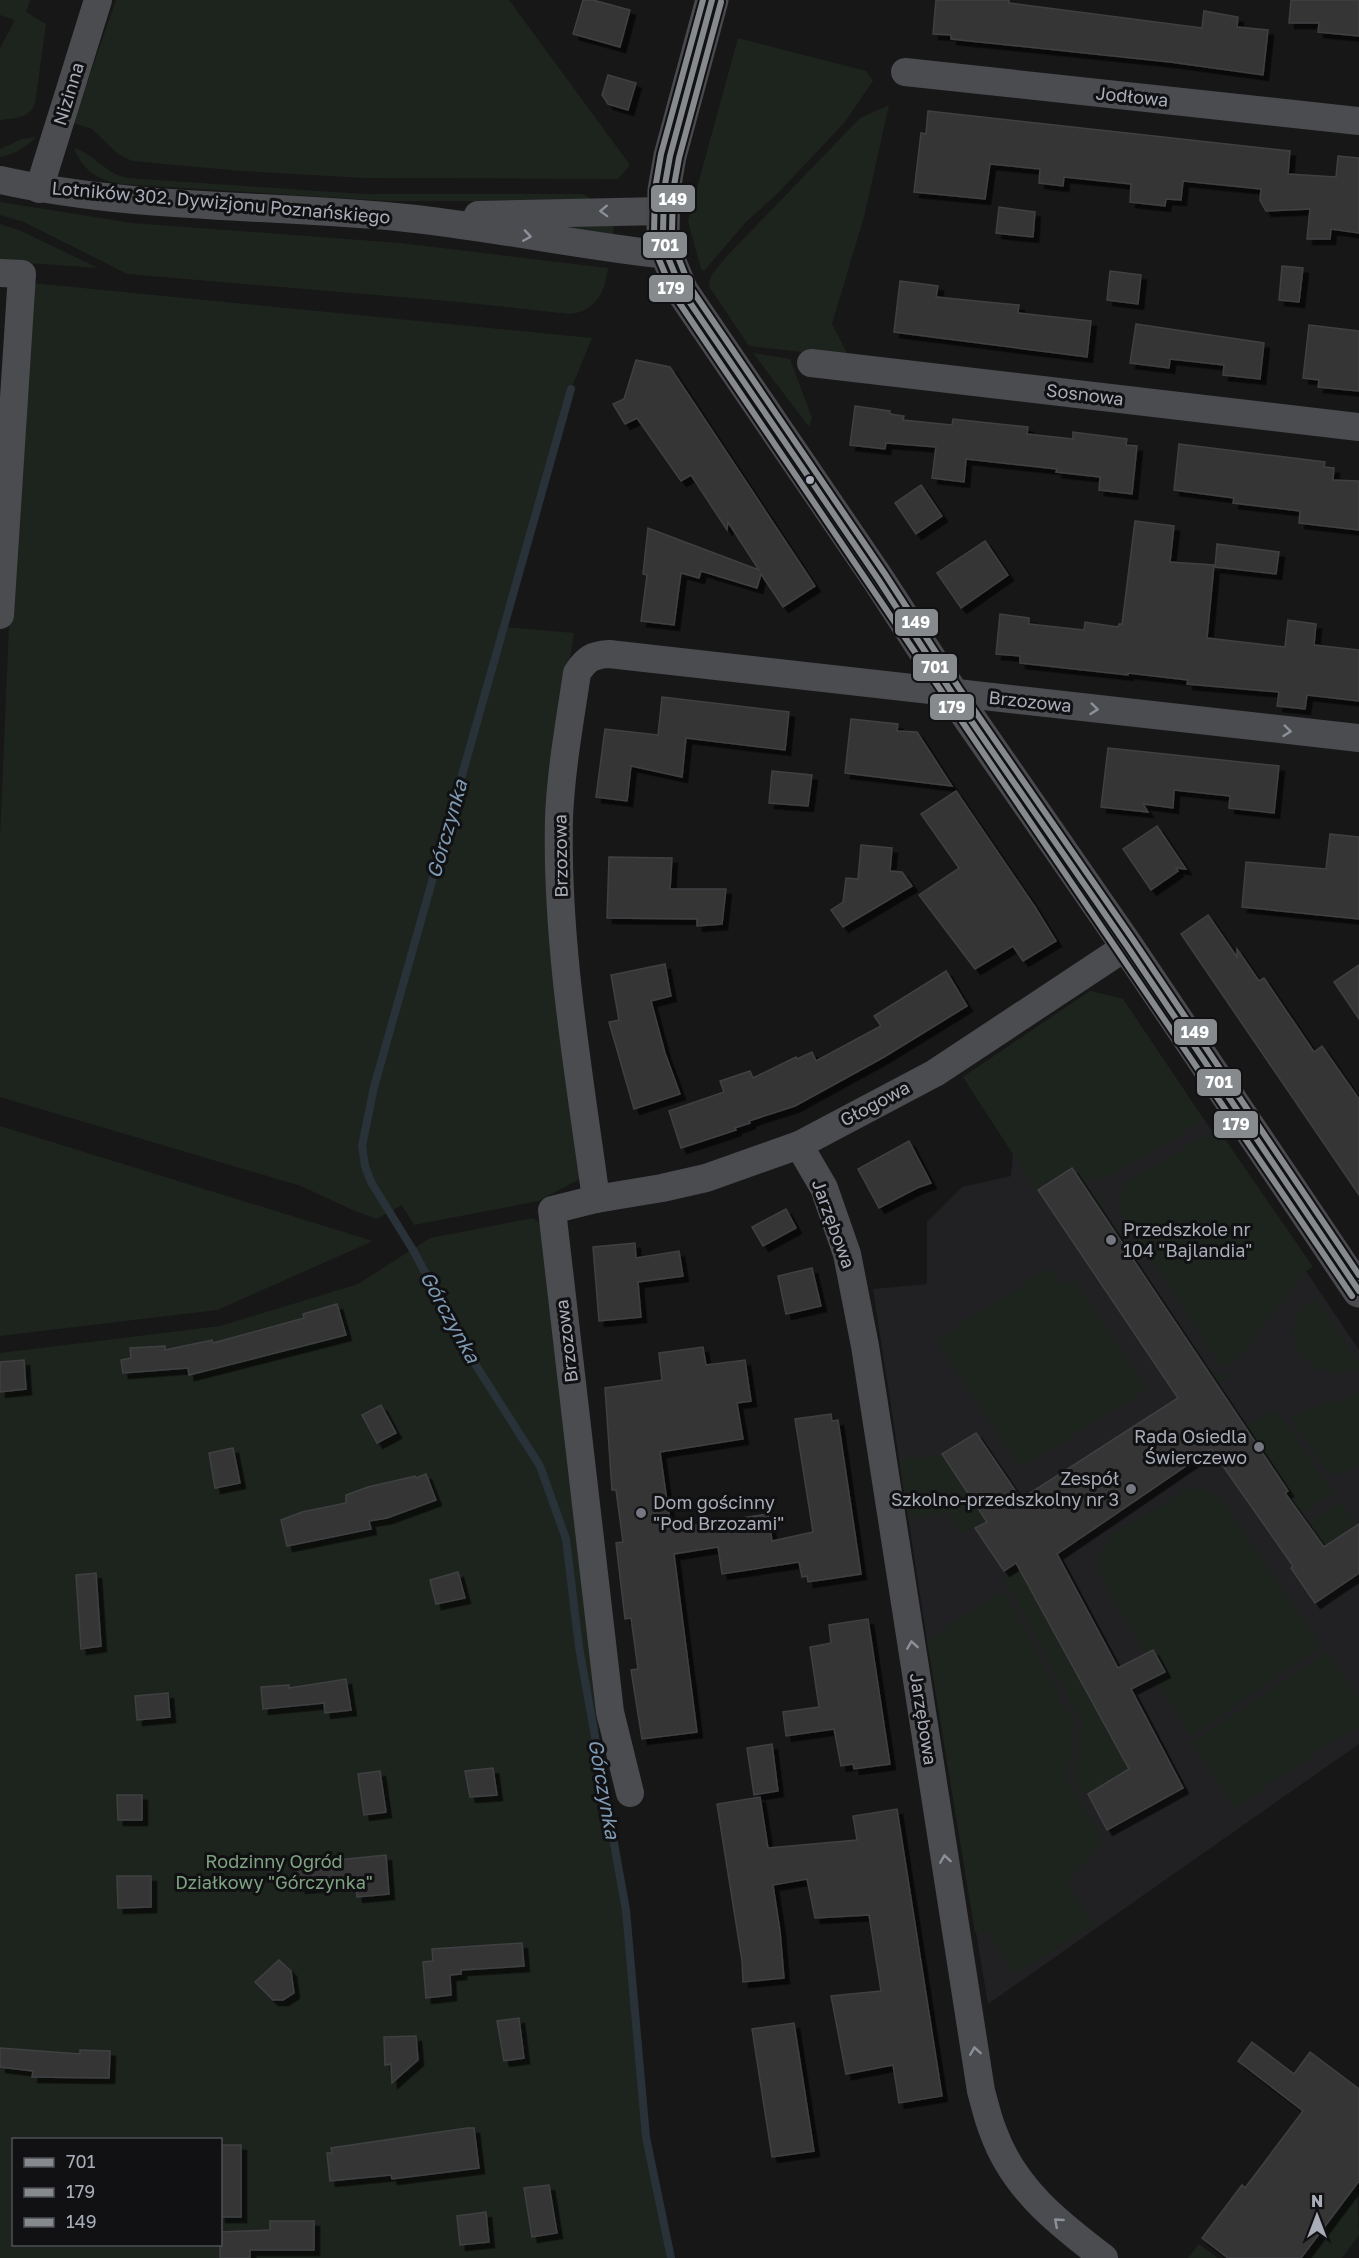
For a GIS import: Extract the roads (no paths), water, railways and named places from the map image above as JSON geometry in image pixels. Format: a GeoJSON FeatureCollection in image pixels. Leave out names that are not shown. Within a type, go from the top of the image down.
{"type":"FeatureCollection","features":[{"type":"Feature","properties":{"kind":"street","name":"Nizinna"},"geometry":{"type":"LineString","coordinates":[[39,189],[98,0]]}},
{"type":"Feature","properties":{"kind":"street"},"geometry":{"type":"LineString","coordinates":[[712,0],[670,156],[663,211],[663,232],[667,255],[682,291],[1359,1291]]}},
{"type":"Feature","properties":{"kind":"street","name":"Jodłowa"},"geometry":{"type":"LineString","coordinates":[[905,72],[1359,121]]}},
{"type":"Feature","properties":{"kind":"street","name":"Lotników 302. Dywizjonu Poznańskiego"},"geometry":{"type":"LineString","coordinates":[[0,180],[39,189],[140,200],[407,218],[619,250],[667,255]]}},
{"type":"Feature","properties":{"kind":"street","name":"Lotników 302. Dywizjonu Poznańskiego"},"geometry":{"type":"LineString","coordinates":[[407,218],[663,211]]}},
{"type":"Feature","properties":{"kind":"street"},"geometry":{"type":"LineString","coordinates":[[0,615],[11,273]]}},
{"type":"Feature","properties":{"kind":"street","name":"Sosnowa"},"geometry":{"type":"LineString","coordinates":[[811,363],[1359,427]]}},
{"type":"Feature","properties":{"kind":"street","name":"Brzozowa"},"geometry":{"type":"LineString","coordinates":[[630,1793],[610,1712],[552,1210],[596,1199],[566,974],[559,858],[562,776],[577,673],[585,660],[594,655],[609,654],[1359,738]]}},
{"type":"Feature","properties":{"kind":"street","name":"Głogowa"},"geometry":{"type":"LineString","coordinates":[[596,1199],[706,1178],[799,1145],[935,1073],[1127,946]]}},
{"type":"Feature","properties":{"kind":"street","name":"Jarzębowa"},"geometry":{"type":"LineString","coordinates":[[799,1145],[824,1188],[847,1254],[865,1346],[981,2091],[993,2132],[1005,2159],[1021,2182],[1039,2205],[1104,2258]]}},
{"type":"Feature","properties":{"kind":"waterway","name":"Górczynka"},"geometry":{"type":"LineString","coordinates":[[571,389],[374,1087],[362,1146],[365,1166],[371,1182],[413,1250],[470,1356],[540,1466],[566,1539],[579,1647],[626,1910],[646,2137],[671,2258]]}},
{"type":"Feature","properties":{"kind":"place","name":"Przedszkole nr 104 \"Bajlandia\""},"geometry":{"type":"Point","coordinates":[1111,1240]}},
{"type":"Feature","properties":{"kind":"place","name":"Rada Osiedla Świerczewo"},"geometry":{"type":"Point","coordinates":[1259,1447]}},
{"type":"Feature","properties":{"kind":"place","name":"Zespół Szkolno-przedszkolny nr 3"},"geometry":{"type":"Point","coordinates":[1131,1489]}},
{"type":"Feature","properties":{"kind":"place","name":"Dom gościnny \"Pod Brzozami\""},"geometry":{"type":"Point","coordinates":[641,1513]}},
{"type":"Feature","properties":{"kind":"park label","name":"Rodzinny Ogród Działkowy \"Górczynka\""},"geometry":{"type":"Point","coordinates":[274,1872]}}]}
